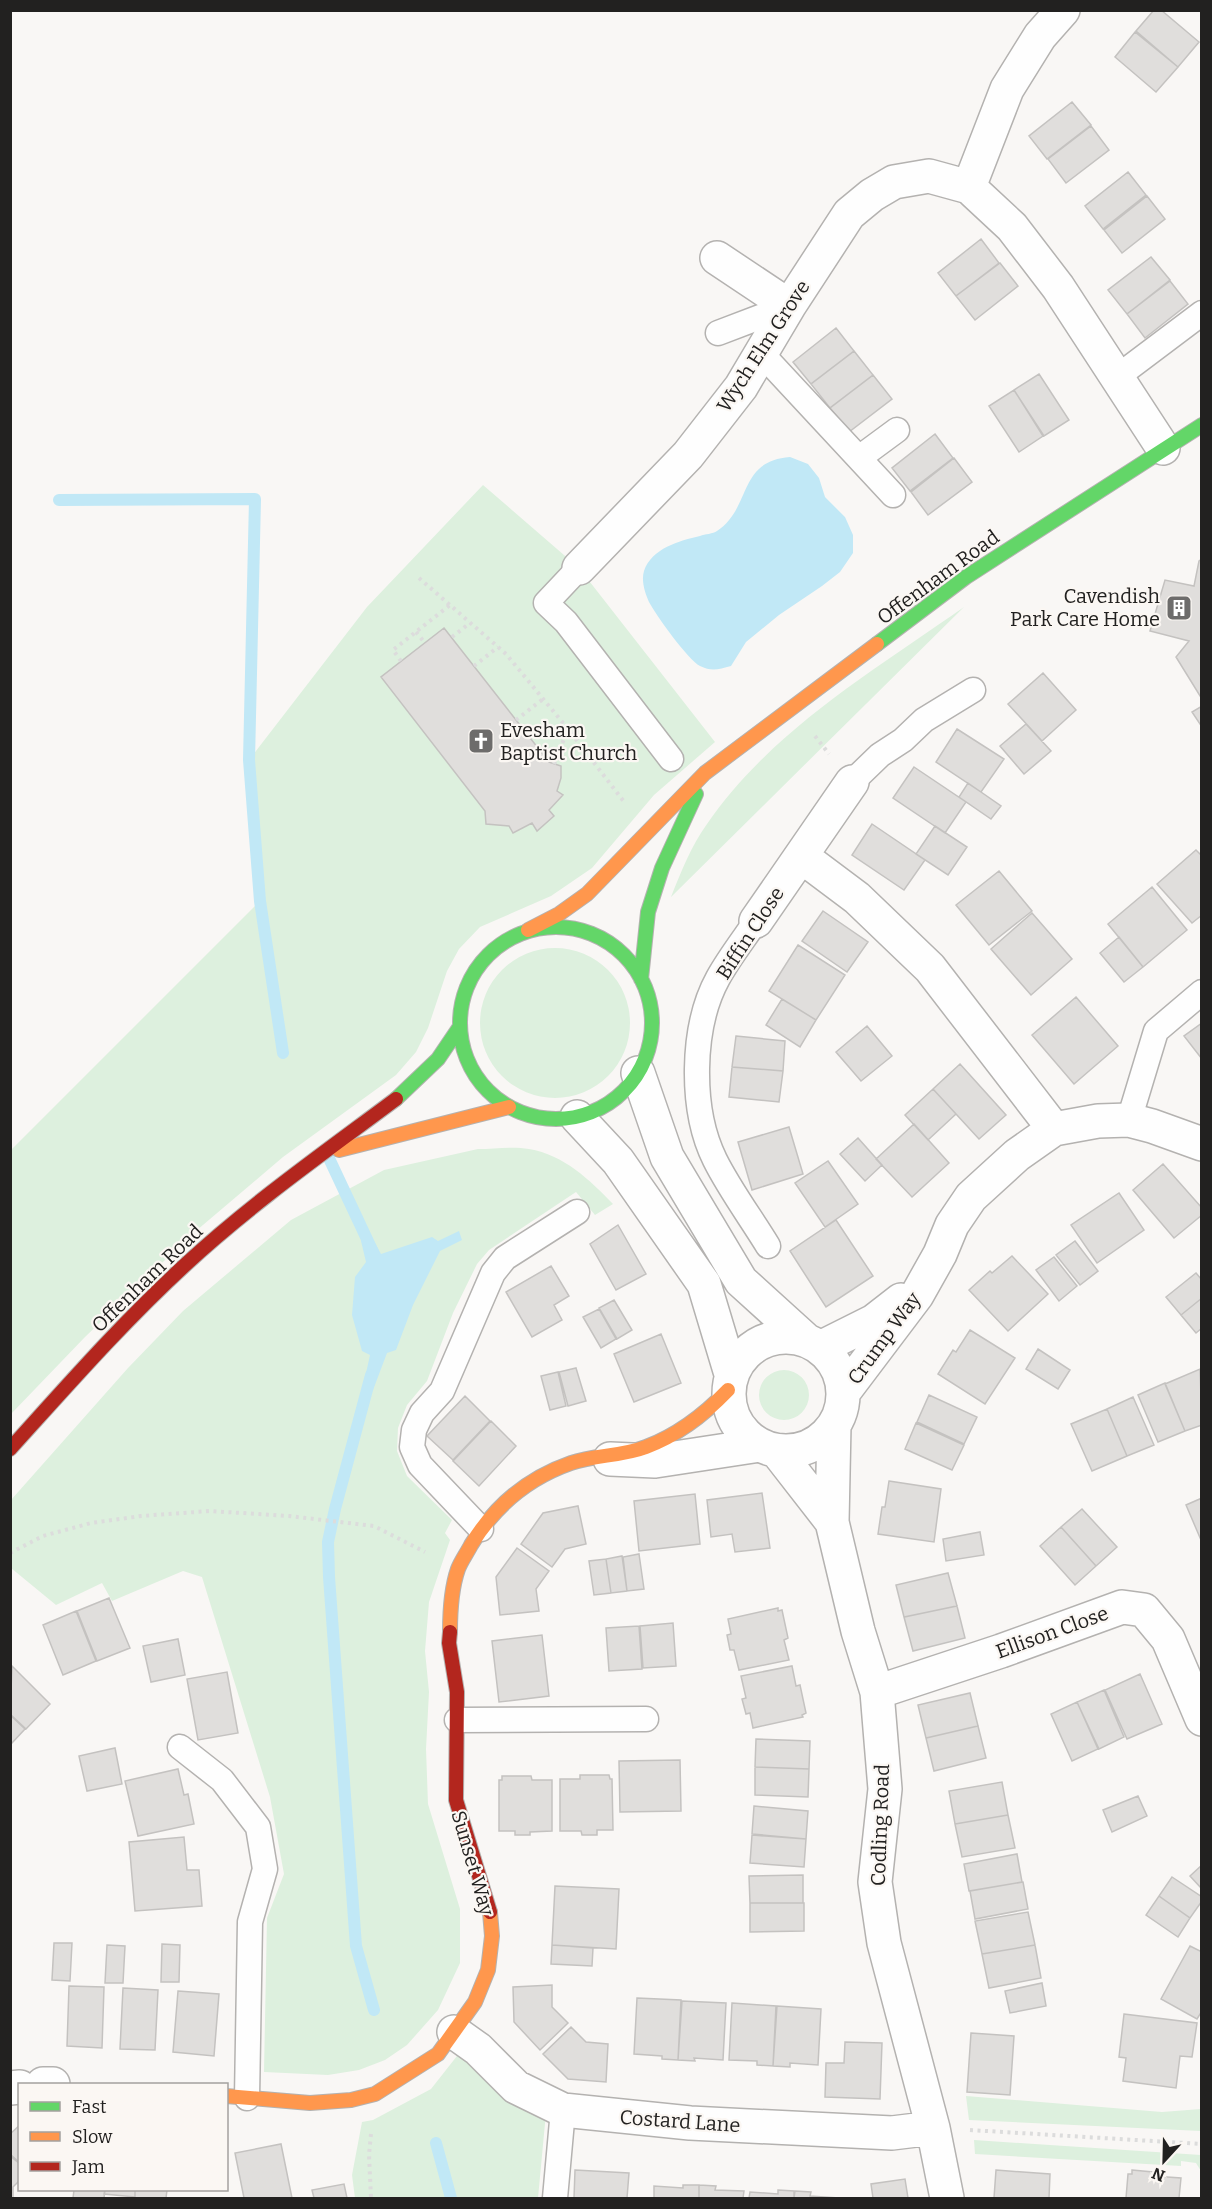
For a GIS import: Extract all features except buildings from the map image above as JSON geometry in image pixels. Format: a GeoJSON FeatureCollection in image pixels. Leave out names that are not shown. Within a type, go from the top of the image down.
{"type":"FeatureCollection","features":[{"type":"Feature","properties":{"kind":"main road","name":"Offenham Road"},"geometry":{"type":"LineString","coordinates":[[528,930],[559,914],[587,894],[705,773],[966,578],[1163,448],[1202,425]]}},
{"type":"Feature","properties":{"kind":"main road","name":"Offenham Road"},"geometry":{"type":"LineString","coordinates":[[641,979],[648,912],[662,868],[705,773]]}},
{"type":"Feature","properties":{"kind":"main road"},"geometry":{"type":"LineString","coordinates":[[562,926],[594,934],[622,952],[641,979],[650,1002],[652,1027],[648,1051],[638,1073],[622,1093],[601,1108],[577,1117],[554,1119],[531,1116],[509,1107],[484,1087],[466,1060],[459,1028],[462,996],[476,967],[500,944],[528,930],[562,926]]}},
{"type":"Feature","properties":{"kind":"main road","name":"Offenham Road"},"geometry":{"type":"LineString","coordinates":[[10,1449],[117,1332],[186,1264],[267,1196],[397,1098],[438,1059],[459,1028]]}},
{"type":"Feature","properties":{"kind":"main road","name":"Offenham Road"},"geometry":{"type":"LineString","coordinates":[[326,1153],[509,1107]]}},
{"type":"Feature","properties":{"kind":"main road","name":"Sunset Way"},"geometry":{"type":"LineString","coordinates":[[237,2097],[310,2103],[351,2100],[375,2094],[438,2054],[475,2002],[488,1970],[492,1936],[490,1910],[456,1800],[457,1692],[449,1643],[451,1600],[458,1568],[481,1529],[502,1504],[531,1481],[571,1462],[646,1447],[688,1425],[709,1410],[730,1382]]}},
{"type":"Feature","properties":{"kind":"street"},"geometry":{"type":"LineString","coordinates":[[969,187],[1007,89],[1040,36],[1063,10]]}},
{"type":"Feature","properties":{"kind":"street","name":"Wych Elm Grove"},"geometry":{"type":"LineString","coordinates":[[579,568],[688,455],[741,387],[789,306],[849,214],[872,195],[894,182],[929,176],[969,187],[1012,228],[1058,287],[1163,448]]}},
{"type":"Feature","properties":{"kind":"street"},"geometry":{"type":"LineString","coordinates":[[717,258],[789,306]]}},
{"type":"Feature","properties":{"kind":"street","name":"Biffin Close"},"geometry":{"type":"LineString","coordinates":[[756,921],[852,782]]}},
{"type":"Feature","properties":{"kind":"street"},"geometry":{"type":"LineString","coordinates":[[801,856],[857,898],[930,968],[1054,1129]]}},
{"type":"Feature","properties":{"kind":"street"},"geometry":{"type":"LineString","coordinates":[[577,1117],[618,1161],[704,1284],[730,1382],[729,1407],[735,1422],[746,1435],[768,1448],[792,1451],[809,1446],[823,1437],[834,1425],[841,1410],[843,1393],[841,1376],[833,1360],[741,1281],[667,1157],[638,1073]]}},
{"type":"Feature","properties":{"kind":"street","name":"Crump Way"},"geometry":{"type":"LineString","coordinates":[[843,1393],[917,1295],[940,1254],[952,1225],[971,1197],[1017,1155],[1054,1129],[1129,1120],[1202,1144]]}},
{"type":"Feature","properties":{"kind":"street","name":"Crump Way"},"geometry":{"type":"LineString","coordinates":[[813,1343],[874,1321],[923,1282]]}},
{"type":"Feature","properties":{"kind":"street"},"geometry":{"type":"LineString","coordinates":[[730,1382],[740,1358],[753,1346],[770,1338],[787,1336],[813,1343]]}},
{"type":"Feature","properties":{"kind":"street","name":"Codling Road"},"geometry":{"type":"LineString","coordinates":[[834,1425],[832,1522],[858,1630],[877,1692],[885,1789],[875,1882],[884,1943],[933,2128],[947,2199]]}},
{"type":"Feature","properties":{"kind":"street","name":"Sunset Way"},"geometry":{"type":"LineString","coordinates":[[590,1459],[655,1461],[768,1448]]}},
{"type":"Feature","properties":{"kind":"street","name":"Codling Road"},"geometry":{"type":"LineString","coordinates":[[768,1448],[832,1522]]}},
{"type":"Feature","properties":{"kind":"street","name":"Ellison Close"},"geometry":{"type":"LineString","coordinates":[[877,1692],[1122,1607],[1144,1610],[1168,1640],[1202,1719]]}},
{"type":"Feature","properties":{"kind":"street","name":"Costard Lane"},"geometry":{"type":"LineString","coordinates":[[454,2032],[478,2049],[516,2087],[563,2110],[690,2123],[892,2133],[933,2128]]}},
{"type":"Feature","properties":{"kind":"lane"},"geometry":{"type":"LineString","coordinates":[[718,333],[789,306]]}},
{"type":"Feature","properties":{"kind":"lane"},"geometry":{"type":"LineString","coordinates":[[1118,377],[1202,313]]}},
{"type":"Feature","properties":{"kind":"lane"},"geometry":{"type":"LineString","coordinates":[[761,353],[893,495]]}},
{"type":"Feature","properties":{"kind":"lane"},"geometry":{"type":"LineString","coordinates":[[859,458],[897,430]]}},
{"type":"Feature","properties":{"kind":"lane"},"geometry":{"type":"LineString","coordinates":[[579,568],[546,603],[566,622],[670,759]]}},
{"type":"Feature","properties":{"kind":"lane","name":"Biffin Close"},"geometry":{"type":"LineString","coordinates":[[852,782],[880,755],[903,740],[924,720],[973,690]]}},
{"type":"Feature","properties":{"kind":"lane","name":"Biffin Close"},"geometry":{"type":"LineString","coordinates":[[756,921],[717,979],[703,1020],[696,1058],[700,1113],[714,1159],[768,1246]]}},
{"type":"Feature","properties":{"kind":"lane"},"geometry":{"type":"LineString","coordinates":[[1129,1120],[1156,1031],[1202,992]]}},
{"type":"Feature","properties":{"kind":"lane"},"geometry":{"type":"LineString","coordinates":[[481,1529],[420,1465],[412,1447],[414,1430],[422,1413],[442,1391],[493,1273],[505,1258],[577,1212]]}},
{"type":"Feature","properties":{"kind":"lane"},"geometry":{"type":"LineString","coordinates":[[457,1720],[646,1719]]}},
{"type":"Feature","properties":{"kind":"lane"},"geometry":{"type":"LineString","coordinates":[[180,1747],[222,1780],[258,1827],[265,1869],[250,1922],[237,2097]]}},
{"type":"Feature","properties":{"kind":"lane"},"geometry":{"type":"LineString","coordinates":[[555,2199],[563,2110]]}},
{"type":"Feature","properties":{"kind":"path"},"geometry":{"type":"LineString","coordinates":[[419,578],[506,654],[568,729],[647,832]]}},
{"type":"Feature","properties":{"kind":"path"},"geometry":{"type":"LineString","coordinates":[[402,661],[393,650],[450,605]]}},
{"type":"Feature","properties":{"kind":"path"},"geometry":{"type":"LineString","coordinates":[[452,638],[470,623]]}},
{"type":"Feature","properties":{"kind":"path"},"geometry":{"type":"LineString","coordinates":[[416,632],[425,643]]}},
{"type":"Feature","properties":{"kind":"path"},"geometry":{"type":"LineString","coordinates":[[474,666],[498,647]]}},
{"type":"Feature","properties":{"kind":"path"},"geometry":{"type":"LineString","coordinates":[[516,720],[543,699]]}},
{"type":"Feature","properties":{"kind":"path"},"geometry":{"type":"LineString","coordinates":[[792,708],[852,782]]}},
{"type":"Feature","properties":{"kind":"path"},"geometry":{"type":"LineString","coordinates":[[554,764],[568,729]]}},
{"type":"Feature","properties":{"kind":"path"},"geometry":{"type":"LineString","coordinates":[[10,1553],[43,1536],[91,1523],[141,1516],[210,1511],[289,1516],[374,1526],[458,1568]]}},
{"type":"Feature","properties":{"kind":"path"},"geometry":{"type":"LineString","coordinates":[[371,2199],[369,2155],[375,2094]]}},
{"type":"Feature","properties":{"kind":"path"},"geometry":{"type":"LineString","coordinates":[[933,2128],[1202,2144]]}},
{"type":"Feature","properties":{"kind":"green space"},"geometry":{"type":"Polygon","coordinates":[[[483,485],[579,568],[715,742],[654,795],[592,868],[551,896],[480,927],[459,949],[447,971],[428,1028],[416,1052],[396,1075],[283,1157],[190,1236],[85,1337],[11,1414],[11,1150],[260,901],[249,760],[367,607],[483,485]]]}},
{"type":"Feature","properties":{"kind":"green space"},"geometry":{"type":"Polygon","coordinates":[[[964,607],[671,897],[701,832],[761,760],[825,705],[964,607]]]}},
{"type":"Feature","properties":{"kind":"green space"},"geometry":{"type":"Polygon","coordinates":[[[555,948],[584,954],[608,970],[624,994],[630,1023],[624,1052],[608,1076],[584,1092],[555,1098],[526,1092],[502,1076],[486,1052],[480,1023],[486,994],[502,970],[526,954],[555,948]]]}},
{"type":"Feature","properties":{"kind":"green space"},"geometry":{"type":"Polygon","coordinates":[[[523,1148],[542,1152],[576,1170],[613,1204],[595,1215],[576,1192],[489,1250],[477,1264],[453,1313],[427,1381],[407,1405],[398,1428],[397,1451],[407,1476],[452,1520],[445,1533],[450,1540],[429,1602],[425,1651],[429,1692],[426,1749],[428,1804],[460,1909],[460,1963],[438,2010],[407,2045],[385,2060],[359,2070],[328,2075],[264,2072],[267,1918],[284,1874],[270,1797],[202,1577],[183,1571],[112,1601],[102,1583],[56,1605],[11,1568],[11,1500],[128,1368],[183,1311],[291,1220],[384,1170],[478,1149],[523,1148]]]}},
{"type":"Feature","properties":{"kind":"green space"},"geometry":{"type":"Polygon","coordinates":[[[779,1370],[789,1370],[802,1377],[809,1390],[809,1400],[802,1413],[789,1420],[779,1420],[770,1416],[763,1409],[759,1400],[759,1390],[763,1381],[770,1374],[779,1370]]]}},
{"type":"Feature","properties":{"kind":"green space"},"geometry":{"type":"Polygon","coordinates":[[[468,2042],[547,2102],[538,2198],[355,2198],[352,2175],[362,2122],[373,2120],[431,2089],[468,2042]]]}},
{"type":"Feature","properties":{"kind":"green space"},"geometry":{"type":"Polygon","coordinates":[[[966,2096],[1162,2112],[1201,2109],[1201,2131],[969,2120],[966,2096]]]}},
{"type":"Feature","properties":{"kind":"green space"},"geometry":{"type":"Polygon","coordinates":[[[974,2140],[1201,2155],[1201,2171],[1196,2163],[1181,2161],[1181,2166],[975,2154],[974,2140]]]}},
{"type":"Feature","properties":{"kind":"water"},"geometry":{"type":"Polygon","coordinates":[[[790,457],[808,464],[819,478],[825,497],[845,517],[853,535],[853,553],[840,572],[779,615],[746,642],[731,666],[715,669],[704,668],[688,655],[653,608],[644,587],[644,571],[653,557],[667,547],[717,531],[736,510],[753,476],[761,467],[773,460],[790,457]]]}},
{"type":"Feature","properties":{"kind":"water"},"geometry":{"type":"Polygon","coordinates":[[[459,1231],[462,1240],[440,1251],[413,1305],[396,1350],[387,1353],[373,1390],[363,1387],[370,1355],[362,1351],[352,1315],[355,1277],[366,1262],[361,1241],[370,1234],[381,1254],[432,1237],[438,1241],[459,1231]]]}},
{"type":"Feature","properties":{"kind":"waterway"},"geometry":{"type":"LineString","coordinates":[[59,500],[255,499],[249,760],[260,901],[283,1053]]}},
{"type":"Feature","properties":{"kind":"waterway"},"geometry":{"type":"LineString","coordinates":[[327,1154],[373,1252]]}},
{"type":"Feature","properties":{"kind":"waterway"},"geometry":{"type":"LineString","coordinates":[[371,1375],[328,1542],[356,1946],[374,2010]]}},
{"type":"Feature","properties":{"kind":"waterway"},"geometry":{"type":"LineString","coordinates":[[436,2143],[451,2198]]}},
{"type":"Feature","properties":{"kind":"traffic: fast"},"geometry":{"type":"LineString","coordinates":[[877,644],[966,577],[1202,425]]}},
{"type":"Feature","properties":{"kind":"traffic: fast"},"geometry":{"type":"LineString","coordinates":[[641,979],[648,912],[662,868],[696,794]]}},
{"type":"Feature","properties":{"kind":"traffic: fast"},"geometry":{"type":"LineString","coordinates":[[547,927],[565,927],[593,934],[624,955],[645,986],[652,1023],[645,1060],[624,1091],[593,1112],[565,1119],[547,1119],[511,1108],[482,1084],[471,1068],[464,1051],[460,1032],[460,1014],[471,978],[495,949],[511,938],[528,931],[547,927]]}},
{"type":"Feature","properties":{"kind":"traffic: fast"},"geometry":{"type":"LineString","coordinates":[[396,1099],[438,1059],[459,1028]]}},
{"type":"Feature","properties":{"kind":"traffic: slow"},"geometry":{"type":"LineString","coordinates":[[528,930],[559,914],[587,894],[705,773],[877,644]]}},
{"type":"Feature","properties":{"kind":"traffic: slow"},"geometry":{"type":"LineString","coordinates":[[339,1150],[509,1107]]}},
{"type":"Feature","properties":{"kind":"traffic: slow"},"geometry":{"type":"LineString","coordinates":[[450,1632],[452,1592],[459,1566],[480,1531],[501,1506],[540,1477],[555,1469],[590,1458],[628,1452],[658,1442],[690,1423],[728,1390]]}},
{"type":"Feature","properties":{"kind":"traffic: slow"},"geometry":{"type":"LineString","coordinates":[[228,2096],[310,2103],[351,2100],[375,2094],[438,2054],[475,2002],[488,1970],[492,1936],[490,1912]]}},
{"type":"Feature","properties":{"kind":"traffic: jam"},"geometry":{"type":"LineString","coordinates":[[10,1449],[117,1332],[185,1265],[262,1200],[396,1099]]}},
{"type":"Feature","properties":{"kind":"traffic: jam"},"geometry":{"type":"LineString","coordinates":[[450,1632],[449,1643],[457,1692],[456,1800],[490,1912]]}},
{"type":"Feature","properties":{"kind":"place","name":"Cavendish Park Care Home"},"geometry":{"type":"Point","coordinates":[1179,608]}},
{"type":"Feature","properties":{"kind":"place","name":"Evesham Baptist Church"},"geometry":{"type":"Point","coordinates":[481,741]}}]}
